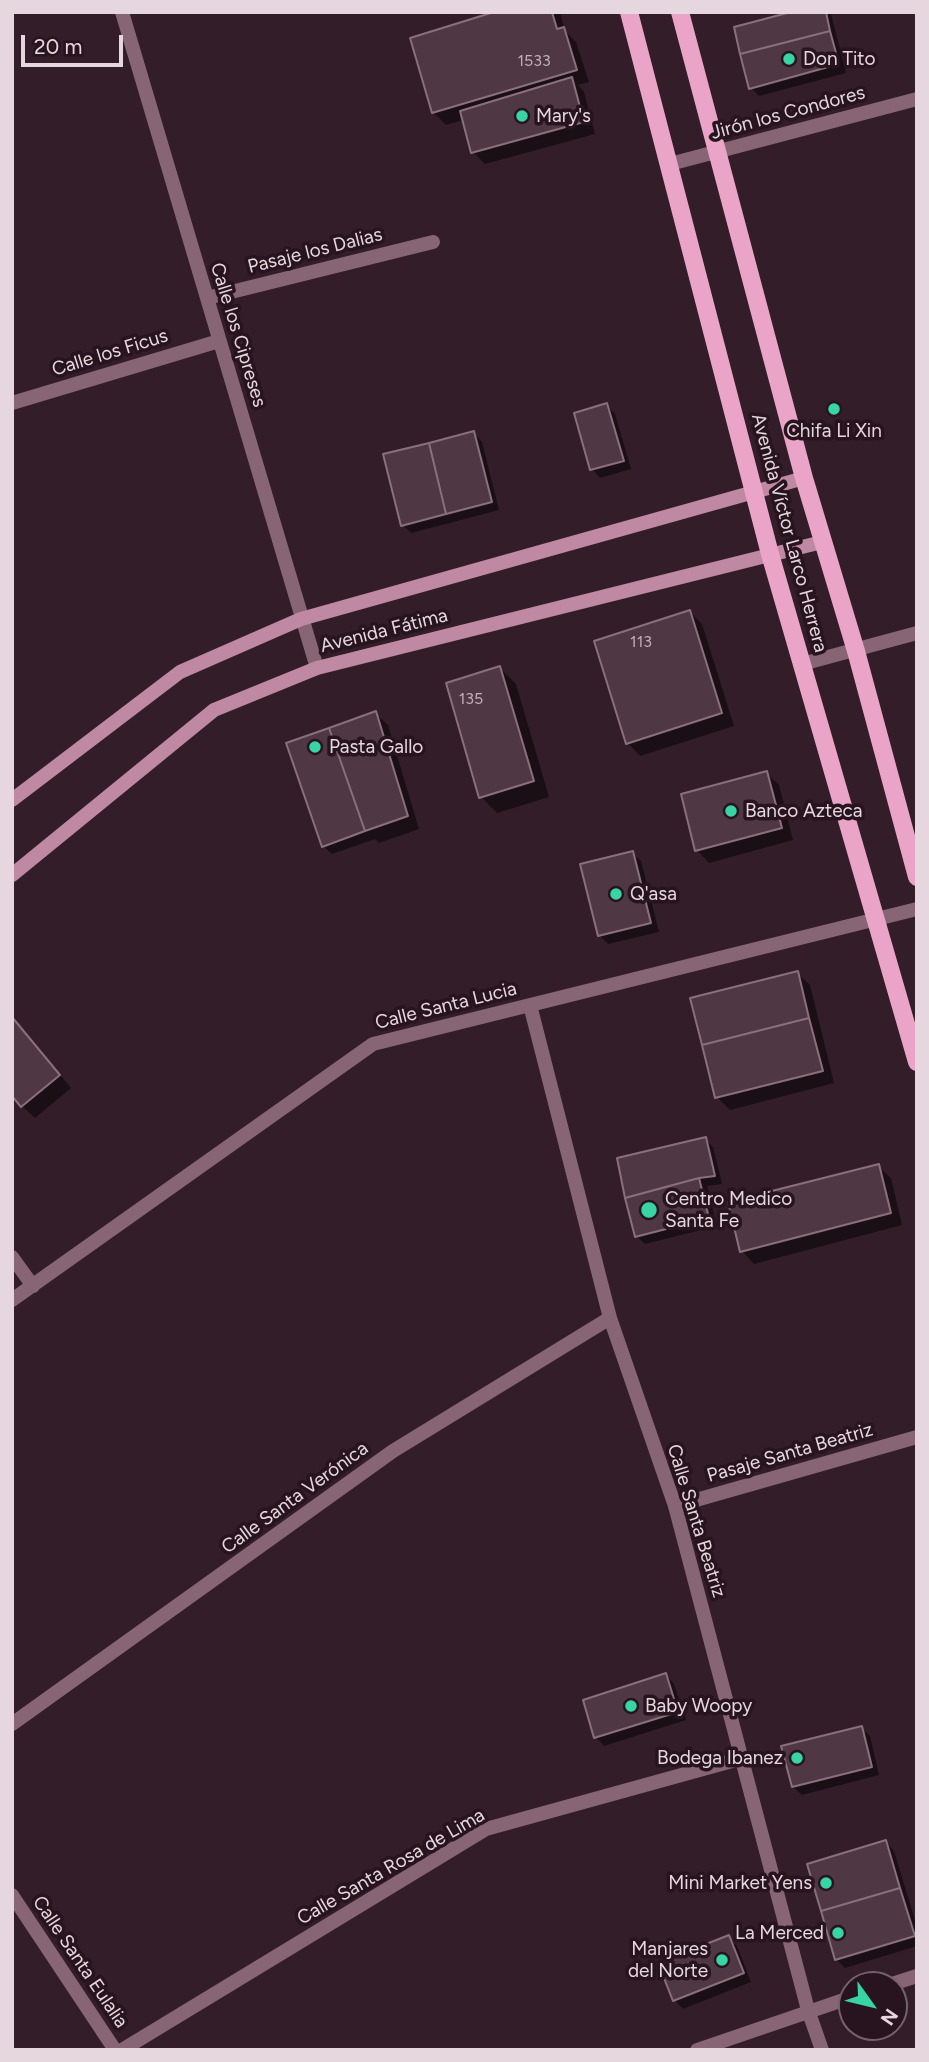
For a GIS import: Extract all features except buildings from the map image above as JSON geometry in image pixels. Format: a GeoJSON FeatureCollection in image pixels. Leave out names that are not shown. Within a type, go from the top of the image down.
{"type":"FeatureCollection","features":[{"type":"Feature","properties":{"kind":"main road","name":"Avenida Víctor Larco Herrera"},"geometry":{"type":"LineString","coordinates":[[629,12],[770,554],[917,1062]]}},
{"type":"Feature","properties":{"kind":"main road","name":"Avenida Víctor Larco Herrera"},"geometry":{"type":"LineString","coordinates":[[680,12],[804,478],[856,651],[917,877]]}},
{"type":"Feature","properties":{"kind":"main road","name":"Avenida Fátima"},"geometry":{"type":"LineString","coordinates":[[12,800],[180,672],[301,619],[804,478]]}},
{"type":"Feature","properties":{"kind":"main road","name":"Avenida Fátima"},"geometry":{"type":"LineString","coordinates":[[12,875],[214,710],[317,668],[822,542]]}},
{"type":"Feature","properties":{"kind":"street","name":"Calle los Cipreses"},"geometry":{"type":"LineString","coordinates":[[122,12],[317,668]]}},
{"type":"Feature","properties":{"kind":"street","name":"Jirón los Condores"},"geometry":{"type":"LineString","coordinates":[[670,164],[917,99]]}},
{"type":"Feature","properties":{"kind":"street","name":"Pasaje los Dalias"},"geometry":{"type":"LineString","coordinates":[[206,298],[433,242]]}},
{"type":"Feature","properties":{"kind":"street","name":"Calle los Ficus"},"geometry":{"type":"LineString","coordinates":[[12,403],[219,341]]}},
{"type":"Feature","properties":{"kind":"street"},"geometry":{"type":"LineString","coordinates":[[802,664],[917,633]]}},
{"type":"Feature","properties":{"kind":"street","name":"Calle Santa Lucia"},"geometry":{"type":"LineString","coordinates":[[12,1300],[373,1044],[917,909]]}},
{"type":"Feature","properties":{"kind":"street","name":"Calle Santa Beatriz"},"geometry":{"type":"LineString","coordinates":[[530,1005],[610,1318],[675,1506],[808,2010],[822,2050]]}},
{"type":"Feature","properties":{"kind":"street"},"geometry":{"type":"LineString","coordinates":[[12,1257],[33,1286]]}},
{"type":"Feature","properties":{"kind":"street","name":"Calle Santa Verónica"},"geometry":{"type":"LineString","coordinates":[[12,1724],[393,1451],[610,1318]]}},
{"type":"Feature","properties":{"kind":"street","name":"Pasaje Santa Beatriz"},"geometry":{"type":"LineString","coordinates":[[675,1506],[917,1437]]}},
{"type":"Feature","properties":{"kind":"street","name":"Calle Santa Rosa de Lima"},"geometry":{"type":"LineString","coordinates":[[122,2050],[486,1829],[743,1758]]}},
{"type":"Feature","properties":{"kind":"street","name":"Calle Santa Eulalia"},"geometry":{"type":"LineString","coordinates":[[12,1895],[115,2050]]}},
{"type":"Feature","properties":{"kind":"street"},"geometry":{"type":"LineString","coordinates":[[697,2050],[838,2001]]}},
{"type":"Feature","properties":{"kind":"place","name":"Don Tito"},"geometry":{"type":"Point","coordinates":[789,59]}},
{"type":"Feature","properties":{"kind":"place","name":"Mary's"},"geometry":{"type":"Point","coordinates":[522,116]}},
{"type":"Feature","properties":{"kind":"place","name":"Chifa Li Xin"},"geometry":{"type":"Point","coordinates":[834,409]}},
{"type":"Feature","properties":{"kind":"place","name":"Pasta Gallo"},"geometry":{"type":"Point","coordinates":[315,747]}},
{"type":"Feature","properties":{"kind":"place","name":"Banco Azteca"},"geometry":{"type":"Point","coordinates":[731,811]}},
{"type":"Feature","properties":{"kind":"place","name":"Q'asa"},"geometry":{"type":"Point","coordinates":[616,894]}},
{"type":"Feature","properties":{"kind":"place","name":"Centro Medico Santa Fe"},"geometry":{"type":"Point","coordinates":[649,1210]}},
{"type":"Feature","properties":{"kind":"place","name":"Baby Woopy"},"geometry":{"type":"Point","coordinates":[631,1706]}},
{"type":"Feature","properties":{"kind":"place","name":"Bodega Ibanez"},"geometry":{"type":"Point","coordinates":[797,1758]}},
{"type":"Feature","properties":{"kind":"place","name":"Mini Market Yens"},"geometry":{"type":"Point","coordinates":[826,1883]}},
{"type":"Feature","properties":{"kind":"place","name":"La Merced"},"geometry":{"type":"Point","coordinates":[838,1933]}},
{"type":"Feature","properties":{"kind":"place","name":"Manjares del Norte"},"geometry":{"type":"Point","coordinates":[722,1960]}}]}
